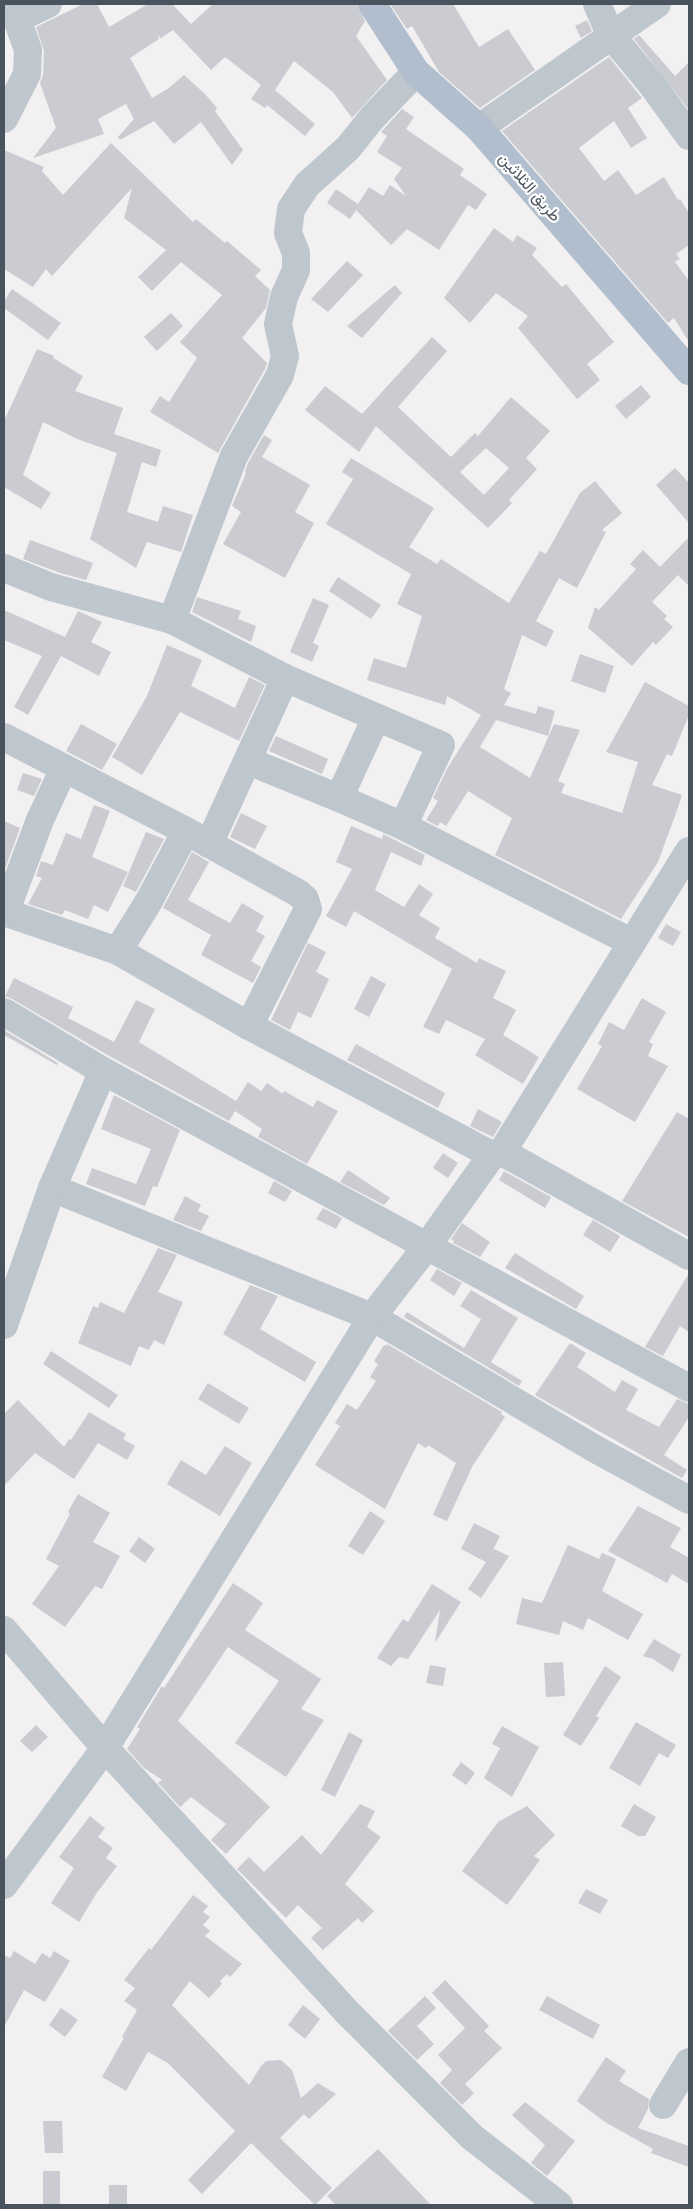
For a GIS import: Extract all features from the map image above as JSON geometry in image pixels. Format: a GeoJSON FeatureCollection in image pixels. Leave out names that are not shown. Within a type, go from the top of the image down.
{"type":"FeatureCollection","features":[{"type":"Feature","properties":{"kind":"main road","name":"طريق الثلاثين"},"geometry":{"type":"LineString","coordinates":[[372,4],[416,72],[479,128],[689,371]]}},
{"type":"Feature","properties":{"kind":"street"},"geometry":{"type":"LineString","coordinates":[[4,119],[27,74],[28,50],[14,11],[48,4]]}},
{"type":"Feature","properties":{"kind":"street"},"geometry":{"type":"LineString","coordinates":[[597,4],[610,34],[653,86],[689,136]]}},
{"type":"Feature","properties":{"kind":"street"},"geometry":{"type":"LineString","coordinates":[[479,128],[610,34],[656,4]]}},
{"type":"Feature","properties":{"kind":"street"},"geometry":{"type":"LineString","coordinates":[[172,620],[234,456],[280,375],[285,356],[278,324],[284,297],[296,270],[296,253],[288,233],[291,209],[307,185],[348,148],[372,118],[416,72]]}},
{"type":"Feature","properties":{"kind":"street"},"geometry":{"type":"LineString","coordinates":[[4,568],[51,587],[172,620],[285,678],[441,745],[403,826]]}},
{"type":"Feature","properties":{"kind":"street"},"geometry":{"type":"LineString","coordinates":[[209,844],[285,678]]}},
{"type":"Feature","properties":{"kind":"street"},"geometry":{"type":"LineString","coordinates":[[339,798],[376,718]]}},
{"type":"Feature","properties":{"kind":"street"},"geometry":{"type":"LineString","coordinates":[[4,737],[186,831],[298,893],[305,899],[308,909],[249,1026]]}},
{"type":"Feature","properties":{"kind":"street"},"geometry":{"type":"LineString","coordinates":[[248,760],[403,826],[631,942]]}},
{"type":"Feature","properties":{"kind":"street"},"geometry":{"type":"LineString","coordinates":[[64,768],[40,820],[4,912],[118,952],[249,1026],[497,1153],[689,1256]]}},
{"type":"Feature","properties":{"kind":"street"},"geometry":{"type":"LineString","coordinates":[[118,952],[149,901],[186,831]]}},
{"type":"Feature","properties":{"kind":"street"},"geometry":{"type":"LineString","coordinates":[[4,1885],[105,1748],[372,1317],[497,1153],[689,851]]}},
{"type":"Feature","properties":{"kind":"street"},"geometry":{"type":"LineString","coordinates":[[4,1012],[103,1071],[689,1388]]}},
{"type":"Feature","properties":{"kind":"street"},"geometry":{"type":"LineString","coordinates":[[4,1326],[52,1188],[103,1071]]}},
{"type":"Feature","properties":{"kind":"street"},"geometry":{"type":"LineString","coordinates":[[52,1188],[372,1317],[597,1450],[689,1500]]}},
{"type":"Feature","properties":{"kind":"street"},"geometry":{"type":"LineString","coordinates":[[4,1630],[105,1748],[347,2012],[472,2137],[559,2205]]}},
{"type":"Feature","properties":{"kind":"street"},"geometry":{"type":"LineString","coordinates":[[663,2106],[689,2062]]}},
{"type":"Feature","properties":{"kind":"building"},"geometry":{"type":"Polygon","coordinates":[[[83,4],[97,4],[109,27],[148,4],[172,4],[191,24],[213,4],[357,4],[365,21],[356,36],[387,80],[352,118],[333,92],[294,61],[275,90],[315,124],[305,136],[267,105],[265,108],[251,99],[261,85],[225,57],[211,70],[173,30],[161,38],[157,35],[159,39],[130,58],[152,98],[169,88],[184,75],[205,94],[217,108],[215,111],[243,150],[232,165],[201,122],[174,144],[154,121],[120,140],[118,137],[134,119],[126,104],[98,119],[104,134],[33,158],[56,128],[40,83],[43,75],[44,51],[36,27],[83,4]]]}},
{"type":"Feature","properties":{"kind":"building"},"geometry":{"type":"Polygon","coordinates":[[[390,4],[453,4],[479,47],[508,29],[535,70],[480,108],[439,72],[412,26],[407,29],[390,4]]]}},
{"type":"Feature","properties":{"kind":"building"},"geometry":{"type":"Polygon","coordinates":[[[587,20],[592,31],[581,38],[575,26],[587,20]]]}},
{"type":"Feature","properties":{"kind":"building"},"geometry":{"type":"Polygon","coordinates":[[[639,35],[675,76],[689,62],[689,110],[634,39],[639,35]]]}},
{"type":"Feature","properties":{"kind":"building"},"geometry":{"type":"Polygon","coordinates":[[[609,57],[642,98],[628,108],[647,138],[631,148],[614,121],[579,148],[604,181],[618,170],[636,195],[664,177],[678,200],[680,199],[689,213],[689,245],[676,254],[680,259],[675,262],[689,281],[689,342],[674,318],[668,323],[502,131],[609,57]]]}},
{"type":"Feature","properties":{"kind":"building"},"geometry":{"type":"Polygon","coordinates":[[[402,109],[414,117],[406,129],[464,169],[460,175],[487,194],[476,210],[468,205],[439,250],[407,229],[391,245],[356,210],[350,219],[327,203],[336,189],[358,204],[369,187],[383,196],[390,185],[406,196],[394,179],[402,168],[377,152],[387,136],[381,132],[402,109]]]}},
{"type":"Feature","properties":{"kind":"building"},"geometry":{"type":"Polygon","coordinates":[[[111,143],[193,222],[196,219],[225,243],[227,241],[261,270],[255,276],[270,290],[266,308],[242,338],[267,363],[218,453],[150,412],[160,396],[169,402],[197,358],[180,342],[222,295],[181,262],[152,291],[138,277],[166,250],[124,218],[132,188],[52,276],[46,269],[33,287],[4,269],[4,150],[44,167],[42,171],[63,195],[111,143]]]}},
{"type":"Feature","properties":{"kind":"building"},"geometry":{"type":"Polygon","coordinates":[[[494,228],[513,242],[517,235],[537,248],[532,255],[562,287],[566,284],[614,342],[587,364],[600,380],[577,399],[518,328],[528,316],[496,293],[470,323],[444,298],[494,228]]]}},
{"type":"Feature","properties":{"kind":"building"},"geometry":{"type":"Polygon","coordinates":[[[347,261],[363,275],[328,312],[311,299],[347,261]]]}},
{"type":"Feature","properties":{"kind":"building"},"geometry":{"type":"Polygon","coordinates":[[[395,285],[402,293],[362,338],[347,326],[395,285]]]}},
{"type":"Feature","properties":{"kind":"building"},"geometry":{"type":"Polygon","coordinates":[[[12,289],[61,323],[48,340],[4,308],[4,301],[12,289]]]}},
{"type":"Feature","properties":{"kind":"building"},"geometry":{"type":"Polygon","coordinates":[[[171,313],[183,326],[157,351],[144,337],[171,313]]]}},
{"type":"Feature","properties":{"kind":"building"},"geometry":{"type":"Polygon","coordinates":[[[432,337],[447,351],[398,407],[451,457],[475,433],[478,436],[511,397],[550,431],[526,458],[537,469],[509,500],[512,503],[488,528],[376,426],[359,452],[305,410],[325,386],[362,414],[432,337]],[[486,448],[460,472],[484,495],[509,468],[486,448]]]}},
{"type":"Feature","properties":{"kind":"building"},"geometry":{"type":"Polygon","coordinates":[[[37,349],[54,356],[53,358],[83,376],[75,391],[123,408],[114,434],[161,450],[156,467],[142,462],[127,512],[158,522],[163,506],[193,515],[181,552],[147,542],[136,568],[90,539],[117,453],[77,439],[43,422],[23,475],[51,493],[41,509],[4,487],[4,421],[37,349]]]}},
{"type":"Feature","properties":{"kind":"building"},"geometry":{"type":"Polygon","coordinates":[[[641,385],[651,397],[626,419],[615,406],[641,385]]]}},
{"type":"Feature","properties":{"kind":"building"},"geometry":{"type":"Polygon","coordinates":[[[264,435],[272,440],[262,457],[310,485],[295,512],[314,523],[285,578],[223,544],[241,512],[232,506],[246,473],[248,463],[264,435]]]}},
{"type":"Feature","properties":{"kind":"building"},"geometry":{"type":"Polygon","coordinates":[[[351,458],[434,508],[409,547],[437,564],[441,559],[509,603],[540,551],[546,554],[580,493],[595,481],[622,513],[602,530],[606,532],[577,588],[559,578],[536,621],[554,631],[546,647],[522,635],[504,689],[511,693],[504,705],[536,714],[538,706],[555,711],[548,736],[496,720],[480,747],[530,778],[554,724],[580,730],[558,781],[565,784],[561,793],[622,813],[638,762],[606,752],[645,682],[689,706],[689,715],[672,756],[667,754],[652,785],[682,795],[658,862],[621,919],[495,855],[512,818],[468,791],[446,826],[440,822],[438,826],[426,820],[438,801],[433,798],[448,767],[481,715],[447,696],[445,705],[367,680],[374,658],[406,668],[422,616],[397,604],[411,574],[326,524],[353,479],[342,472],[351,458]]]}},
{"type":"Feature","properties":{"kind":"building"},"geometry":{"type":"Polygon","coordinates":[[[675,468],[689,483],[689,523],[656,485],[675,468]]]}},
{"type":"Feature","properties":{"kind":"building"},"geometry":{"type":"Polygon","coordinates":[[[689,537],[689,586],[678,575],[652,602],[667,616],[664,619],[673,627],[656,645],[653,642],[632,666],[588,628],[595,607],[599,610],[636,569],[630,564],[643,550],[660,567],[689,537]]]}},
{"type":"Feature","properties":{"kind":"building"},"geometry":{"type":"Polygon","coordinates":[[[30,540],[93,563],[86,580],[60,573],[23,559],[30,540]]]}},
{"type":"Feature","properties":{"kind":"building"},"geometry":{"type":"Polygon","coordinates":[[[338,577],[381,605],[371,619],[329,591],[338,577]]]}},
{"type":"Feature","properties":{"kind":"building"},"geometry":{"type":"Polygon","coordinates":[[[197,597],[241,611],[238,619],[256,626],[251,642],[192,612],[197,597]]]}},
{"type":"Feature","properties":{"kind":"building"},"geometry":{"type":"Polygon","coordinates":[[[313,598],[329,605],[313,643],[319,646],[312,662],[290,652],[313,598]]]}},
{"type":"Feature","properties":{"kind":"building"},"geometry":{"type":"Polygon","coordinates":[[[4,610],[65,637],[78,611],[102,622],[91,642],[111,652],[99,676],[61,656],[28,715],[14,707],[42,656],[4,640],[4,610]]]}},
{"type":"Feature","properties":{"kind":"building"},"geometry":{"type":"Polygon","coordinates":[[[167,645],[202,660],[191,686],[235,708],[249,677],[265,685],[239,741],[180,712],[142,775],[112,757],[147,696],[167,645]]]}},
{"type":"Feature","properties":{"kind":"building"},"geometry":{"type":"Polygon","coordinates":[[[580,654],[614,666],[605,693],[571,681],[580,654]]]}},
{"type":"Feature","properties":{"kind":"building"},"geometry":{"type":"Polygon","coordinates":[[[81,724],[117,744],[102,770],[66,751],[81,724]]]}},
{"type":"Feature","properties":{"kind":"building"},"geometry":{"type":"Polygon","coordinates":[[[276,736],[328,759],[322,774],[269,751],[276,736]]]}},
{"type":"Feature","properties":{"kind":"building"},"geometry":{"type":"Polygon","coordinates":[[[23,773],[42,779],[34,796],[17,790],[23,773]]]}},
{"type":"Feature","properties":{"kind":"building"},"geometry":{"type":"Polygon","coordinates":[[[94,805],[110,811],[92,857],[128,872],[108,912],[94,905],[88,919],[65,910],[62,915],[28,904],[42,878],[36,876],[41,861],[53,865],[66,833],[81,839],[94,805]]]}},
{"type":"Feature","properties":{"kind":"building"},"geometry":{"type":"Polygon","coordinates":[[[241,813],[267,826],[255,849],[230,837],[241,813]]]}},
{"type":"Feature","properties":{"kind":"building"},"geometry":{"type":"Polygon","coordinates":[[[4,821],[20,828],[4,872],[4,821]]]}},
{"type":"Feature","properties":{"kind":"building"},"geometry":{"type":"Polygon","coordinates":[[[351,826],[382,839],[383,834],[425,855],[421,866],[391,852],[375,890],[404,907],[419,884],[433,894],[419,915],[440,928],[435,938],[477,963],[479,958],[506,971],[493,998],[516,1010],[503,1035],[539,1057],[523,1084],[475,1055],[485,1039],[446,1020],[439,1034],[423,1027],[452,969],[354,911],[346,927],[326,916],[352,869],[336,862],[351,826]]]}},
{"type":"Feature","properties":{"kind":"building"},"geometry":{"type":"Polygon","coordinates":[[[146,832],[164,839],[136,892],[123,886],[146,832]]]}},
{"type":"Feature","properties":{"kind":"building"},"geometry":{"type":"Polygon","coordinates":[[[192,852],[209,862],[188,900],[230,923],[242,903],[264,916],[256,931],[265,936],[251,961],[261,967],[253,983],[201,955],[211,935],[163,908],[192,852]]]}},
{"type":"Feature","properties":{"kind":"building"},"geometry":{"type":"Polygon","coordinates":[[[666,924],[681,932],[673,946],[658,938],[666,924]]]}},
{"type":"Feature","properties":{"kind":"building"},"geometry":{"type":"Polygon","coordinates":[[[308,943],[326,952],[316,972],[329,979],[311,1018],[298,1012],[290,1030],[271,1020],[308,943]]]}},
{"type":"Feature","properties":{"kind":"building"},"geometry":{"type":"Polygon","coordinates":[[[371,976],[386,984],[369,1017],[354,1009],[371,976]]]}},
{"type":"Feature","properties":{"kind":"building"},"geometry":{"type":"Polygon","coordinates":[[[14,978],[73,1007],[68,1018],[114,1042],[136,1000],[155,1009],[139,1042],[236,1101],[248,1082],[261,1091],[267,1083],[283,1094],[284,1091],[313,1107],[317,1100],[338,1111],[307,1164],[258,1137],[262,1129],[235,1111],[229,1121],[111,1057],[5,996],[14,978]]]}},
{"type":"Feature","properties":{"kind":"building"},"geometry":{"type":"Polygon","coordinates":[[[642,998],[666,1012],[649,1042],[653,1044],[648,1056],[668,1066],[635,1122],[577,1089],[602,1046],[598,1044],[609,1022],[624,1030],[642,998]]]}},
{"type":"Feature","properties":{"kind":"building"},"geometry":{"type":"Polygon","coordinates":[[[4,1030],[58,1063],[57,1065],[4,1035],[4,1030]]]}},
{"type":"Feature","properties":{"kind":"building"},"geometry":{"type":"Polygon","coordinates":[[[356,1044],[445,1093],[438,1108],[347,1060],[356,1044]]]}},
{"type":"Feature","properties":{"kind":"building"},"geometry":{"type":"Polygon","coordinates":[[[114,1095],[180,1130],[157,1187],[153,1186],[145,1206],[86,1184],[92,1168],[136,1184],[151,1149],[101,1129],[114,1095]]]}},
{"type":"Feature","properties":{"kind":"building"},"geometry":{"type":"Polygon","coordinates":[[[478,1109],[502,1122],[493,1137],[470,1126],[478,1109]]]}},
{"type":"Feature","properties":{"kind":"building"},"geometry":{"type":"Polygon","coordinates":[[[677,1112],[689,1119],[689,1237],[622,1201],[677,1112]]]}},
{"type":"Feature","properties":{"kind":"building"},"geometry":{"type":"Polygon","coordinates":[[[443,1153],[458,1163],[448,1178],[433,1168],[443,1153]]]}},
{"type":"Feature","properties":{"kind":"building"},"geometry":{"type":"Polygon","coordinates":[[[348,1170],[390,1198],[384,1205],[340,1182],[348,1170]]]}},
{"type":"Feature","properties":{"kind":"building"},"geometry":{"type":"Polygon","coordinates":[[[504,1171],[551,1197],[545,1208],[499,1180],[504,1171]]]}},
{"type":"Feature","properties":{"kind":"building"},"geometry":{"type":"Polygon","coordinates":[[[274,1181],[292,1191],[285,1202],[268,1193],[274,1181]]]}},
{"type":"Feature","properties":{"kind":"building"},"geometry":{"type":"Polygon","coordinates":[[[185,1196],[201,1205],[198,1211],[209,1216],[201,1231],[173,1220],[185,1196]]]}},
{"type":"Feature","properties":{"kind":"building"},"geometry":{"type":"Polygon","coordinates":[[[323,1208],[342,1218],[336,1229],[316,1219],[323,1208]]]}},
{"type":"Feature","properties":{"kind":"building"},"geometry":{"type":"Polygon","coordinates":[[[593,1220],[620,1236],[610,1252],[583,1235],[593,1220]]]}},
{"type":"Feature","properties":{"kind":"building"},"geometry":{"type":"Polygon","coordinates":[[[462,1223],[490,1242],[480,1257],[453,1243],[454,1241],[451,1239],[462,1223]]]}},
{"type":"Feature","properties":{"kind":"building"},"geometry":{"type":"Polygon","coordinates":[[[158,1248],[177,1255],[158,1292],[183,1302],[164,1345],[154,1340],[149,1350],[139,1346],[131,1366],[78,1343],[93,1306],[98,1308],[100,1302],[124,1313],[158,1248]]]}},
{"type":"Feature","properties":{"kind":"building"},"geometry":{"type":"Polygon","coordinates":[[[515,1253],[584,1296],[576,1309],[505,1268],[515,1253]]]}},
{"type":"Feature","properties":{"kind":"building"},"geometry":{"type":"Polygon","coordinates":[[[437,1269],[462,1283],[454,1296],[430,1280],[437,1269]]]}},
{"type":"Feature","properties":{"kind":"building"},"geometry":{"type":"Polygon","coordinates":[[[689,1273],[689,1332],[680,1326],[663,1356],[645,1347],[689,1273]]]}},
{"type":"Feature","properties":{"kind":"building"},"geometry":{"type":"Polygon","coordinates":[[[250,1285],[278,1296],[260,1329],[316,1362],[305,1382],[223,1334],[250,1285]]]}},
{"type":"Feature","properties":{"kind":"building"},"geometry":{"type":"Polygon","coordinates":[[[471,1290],[518,1318],[491,1362],[522,1381],[519,1386],[404,1317],[407,1312],[464,1348],[481,1319],[460,1306],[471,1290]]]}},
{"type":"Feature","properties":{"kind":"building"},"geometry":{"type":"Polygon","coordinates":[[[570,1343],[586,1353],[577,1367],[615,1392],[622,1380],[638,1389],[626,1410],[659,1427],[677,1399],[689,1404],[689,1417],[664,1455],[687,1470],[682,1478],[535,1395],[570,1343]]]}},
{"type":"Feature","properties":{"kind":"building"},"geometry":{"type":"Polygon","coordinates":[[[387,1344],[502,1412],[501,1414],[505,1417],[473,1465],[447,1521],[433,1515],[456,1463],[428,1445],[426,1448],[418,1443],[385,1509],[315,1465],[340,1426],[335,1423],[347,1404],[357,1410],[376,1381],[370,1377],[378,1364],[374,1361],[384,1345],[386,1346],[387,1344]]]}},
{"type":"Feature","properties":{"kind":"building"},"geometry":{"type":"Polygon","coordinates":[[[51,1351],[118,1395],[109,1408],[43,1364],[51,1351]]]}},
{"type":"Feature","properties":{"kind":"building"},"geometry":{"type":"Polygon","coordinates":[[[208,1383],[249,1408],[239,1424],[198,1399],[208,1383]]]}},
{"type":"Feature","properties":{"kind":"building"},"geometry":{"type":"Polygon","coordinates":[[[18,1400],[64,1447],[69,1439],[71,1440],[89,1412],[126,1434],[123,1439],[135,1446],[127,1460],[98,1443],[74,1479],[35,1453],[4,1486],[4,1414],[18,1400]]]}},
{"type":"Feature","properties":{"kind":"building"},"geometry":{"type":"Polygon","coordinates":[[[225,1446],[252,1463],[220,1516],[167,1484],[181,1460],[206,1475],[225,1446]]]}},
{"type":"Feature","properties":{"kind":"building"},"geometry":{"type":"Polygon","coordinates":[[[78,1494],[110,1513],[93,1542],[120,1556],[102,1589],[95,1586],[65,1627],[32,1604],[59,1566],[46,1559],[70,1514],[68,1512],[78,1494]]]}},
{"type":"Feature","properties":{"kind":"building"},"geometry":{"type":"Polygon","coordinates":[[[638,1506],[681,1528],[670,1547],[689,1558],[689,1584],[672,1574],[667,1583],[608,1551],[638,1506]]]}},
{"type":"Feature","properties":{"kind":"building"},"geometry":{"type":"Polygon","coordinates":[[[370,1511],[385,1521],[363,1555],[348,1546],[370,1511]]]}},
{"type":"Feature","properties":{"kind":"building"},"geometry":{"type":"Polygon","coordinates":[[[474,1523],[500,1536],[491,1554],[494,1549],[509,1556],[481,1598],[468,1589],[486,1562],[461,1549],[474,1523]]]}},
{"type":"Feature","properties":{"kind":"building"},"geometry":{"type":"Polygon","coordinates":[[[139,1537],[155,1549],[145,1563],[129,1551],[139,1537]]]}},
{"type":"Feature","properties":{"kind":"building"},"geometry":{"type":"Polygon","coordinates":[[[568,1545],[599,1559],[602,1553],[616,1559],[602,1591],[643,1614],[628,1640],[588,1618],[583,1630],[563,1621],[559,1635],[516,1624],[522,1598],[542,1603],[568,1545]]]}},
{"type":"Feature","properties":{"kind":"building"},"geometry":{"type":"Polygon","coordinates":[[[233,1583],[263,1603],[245,1630],[321,1679],[301,1709],[324,1720],[286,1777],[235,1743],[279,1681],[228,1647],[178,1721],[270,1807],[226,1854],[211,1840],[226,1824],[191,1797],[180,1807],[158,1783],[162,1780],[144,1768],[127,1749],[140,1729],[137,1727],[162,1686],[164,1688],[233,1583]]]}},
{"type":"Feature","properties":{"kind":"building"},"geometry":{"type":"Polygon","coordinates":[[[432,1584],[461,1602],[435,1643],[440,1610],[408,1659],[399,1657],[391,1666],[377,1658],[403,1619],[408,1622],[432,1584]]]}},
{"type":"Feature","properties":{"kind":"building"},"geometry":{"type":"Polygon","coordinates":[[[654,1639],[681,1655],[673,1672],[653,1659],[643,1656],[654,1639]]]}},
{"type":"Feature","properties":{"kind":"building"},"geometry":{"type":"Polygon","coordinates":[[[563,1662],[565,1696],[546,1697],[544,1663],[563,1662]]]}},
{"type":"Feature","properties":{"kind":"building"},"geometry":{"type":"Polygon","coordinates":[[[430,1665],[446,1668],[443,1686],[426,1683],[430,1665]]]}},
{"type":"Feature","properties":{"kind":"building"},"geometry":{"type":"Polygon","coordinates":[[[605,1666],[621,1677],[596,1716],[599,1718],[581,1746],[563,1735],[605,1666]]]}},
{"type":"Feature","properties":{"kind":"building"},"geometry":{"type":"Polygon","coordinates":[[[636,1722],[676,1745],[668,1758],[659,1753],[640,1786],[609,1768],[636,1722]]]}},
{"type":"Feature","properties":{"kind":"building"},"geometry":{"type":"Polygon","coordinates":[[[36,1725],[48,1737],[32,1752],[20,1741],[36,1725]]]}},
{"type":"Feature","properties":{"kind":"building"},"geometry":{"type":"Polygon","coordinates":[[[502,1726],[539,1747],[512,1797],[484,1778],[500,1748],[492,1744],[502,1726]]]}},
{"type":"Feature","properties":{"kind":"building"},"geometry":{"type":"Polygon","coordinates":[[[349,1732],[363,1740],[335,1797],[321,1790],[349,1732]]]}},
{"type":"Feature","properties":{"kind":"building"},"geometry":{"type":"Polygon","coordinates":[[[461,1762],[475,1773],[466,1785],[452,1775],[461,1762]]]}},
{"type":"Feature","properties":{"kind":"building"},"geometry":{"type":"Polygon","coordinates":[[[360,1804],[375,1811],[367,1827],[381,1837],[345,1884],[374,1911],[362,1923],[358,1918],[323,1950],[311,1938],[322,1928],[298,1905],[286,1918],[237,1869],[249,1857],[264,1872],[302,1835],[321,1855],[360,1804]]]}},
{"type":"Feature","properties":{"kind":"building"},"geometry":{"type":"Polygon","coordinates":[[[634,1804],[656,1817],[645,1836],[638,1836],[621,1826],[634,1804]]]}},
{"type":"Feature","properties":{"kind":"building"},"geometry":{"type":"Polygon","coordinates":[[[527,1806],[555,1835],[534,1856],[540,1860],[507,1905],[462,1871],[498,1822],[527,1806]]]}},
{"type":"Feature","properties":{"kind":"building"},"geometry":{"type":"Polygon","coordinates":[[[90,1816],[105,1828],[98,1837],[113,1848],[106,1858],[117,1866],[96,1894],[79,1922],[51,1903],[74,1868],[59,1857],[90,1816]]]}},
{"type":"Feature","properties":{"kind":"building"},"geometry":{"type":"Polygon","coordinates":[[[586,1889],[608,1900],[600,1914],[578,1903],[586,1889]]]}},
{"type":"Feature","properties":{"kind":"building"},"geometry":{"type":"Polygon","coordinates":[[[193,1895],[208,1906],[203,1912],[210,1917],[203,1925],[210,1931],[205,1936],[242,1964],[230,1977],[227,1974],[220,1981],[222,1984],[209,1998],[190,1981],[172,2005],[249,2085],[266,2061],[281,2060],[292,2070],[301,2098],[318,2083],[336,2094],[309,2119],[304,2114],[280,2138],[332,2188],[315,2205],[251,2143],[202,2194],[188,2180],[235,2131],[168,2063],[148,2052],[126,2091],[102,2077],[137,2010],[124,2001],[135,1988],[124,1980],[149,1948],[151,1950],[193,1895]]]}},
{"type":"Feature","properties":{"kind":"building"},"geometry":{"type":"Polygon","coordinates":[[[14,1951],[35,1964],[42,1953],[50,1958],[54,1951],[70,1961],[45,2002],[24,1990],[4,2027],[4,1955],[10,1958],[14,1951]]]}},
{"type":"Feature","properties":{"kind":"building"},"geometry":{"type":"Polygon","coordinates":[[[445,1980],[489,2026],[484,2031],[502,2048],[465,2084],[474,2093],[462,2105],[440,2083],[452,2070],[438,2055],[465,2028],[432,1993],[445,1980]]]}},
{"type":"Feature","properties":{"kind":"building"},"geometry":{"type":"Polygon","coordinates":[[[425,1996],[436,2008],[417,2026],[434,2044],[417,2060],[388,2031],[425,1996]]]}},
{"type":"Feature","properties":{"kind":"building"},"geometry":{"type":"Polygon","coordinates":[[[547,1996],[600,2025],[593,2039],[539,2010],[547,1996]]]}},
{"type":"Feature","properties":{"kind":"building"},"geometry":{"type":"Polygon","coordinates":[[[303,2005],[320,2019],[305,2039],[288,2025],[303,2005]]]}},
{"type":"Feature","properties":{"kind":"building"},"geometry":{"type":"Polygon","coordinates":[[[61,2008],[78,2020],[65,2037],[49,2025],[61,2008]]]}},
{"type":"Feature","properties":{"kind":"building"},"geometry":{"type":"Polygon","coordinates":[[[606,2057],[626,2071],[619,2081],[649,2099],[648,2109],[638,2128],[689,2146],[689,2167],[651,2153],[653,2149],[605,2122],[577,2101],[606,2057]]]}},
{"type":"Feature","properties":{"kind":"building"},"geometry":{"type":"Polygon","coordinates":[[[525,2102],[575,2141],[547,2176],[531,2163],[545,2145],[512,2115],[525,2102]]]}},
{"type":"Feature","properties":{"kind":"building"},"geometry":{"type":"Polygon","coordinates":[[[43,2121],[62,2121],[63,2153],[45,2153],[43,2121]]]}},
{"type":"Feature","properties":{"kind":"building"},"geometry":{"type":"Polygon","coordinates":[[[378,2149],[431,2205],[336,2205],[327,2196],[378,2149]]]}},
{"type":"Feature","properties":{"kind":"building"},"geometry":{"type":"Polygon","coordinates":[[[43,2171],[60,2171],[60,2205],[43,2205],[43,2171]]]}},
{"type":"Feature","properties":{"kind":"building"},"geometry":{"type":"Polygon","coordinates":[[[109,2185],[127,2185],[127,2205],[109,2205],[109,2185]]]}}]}
